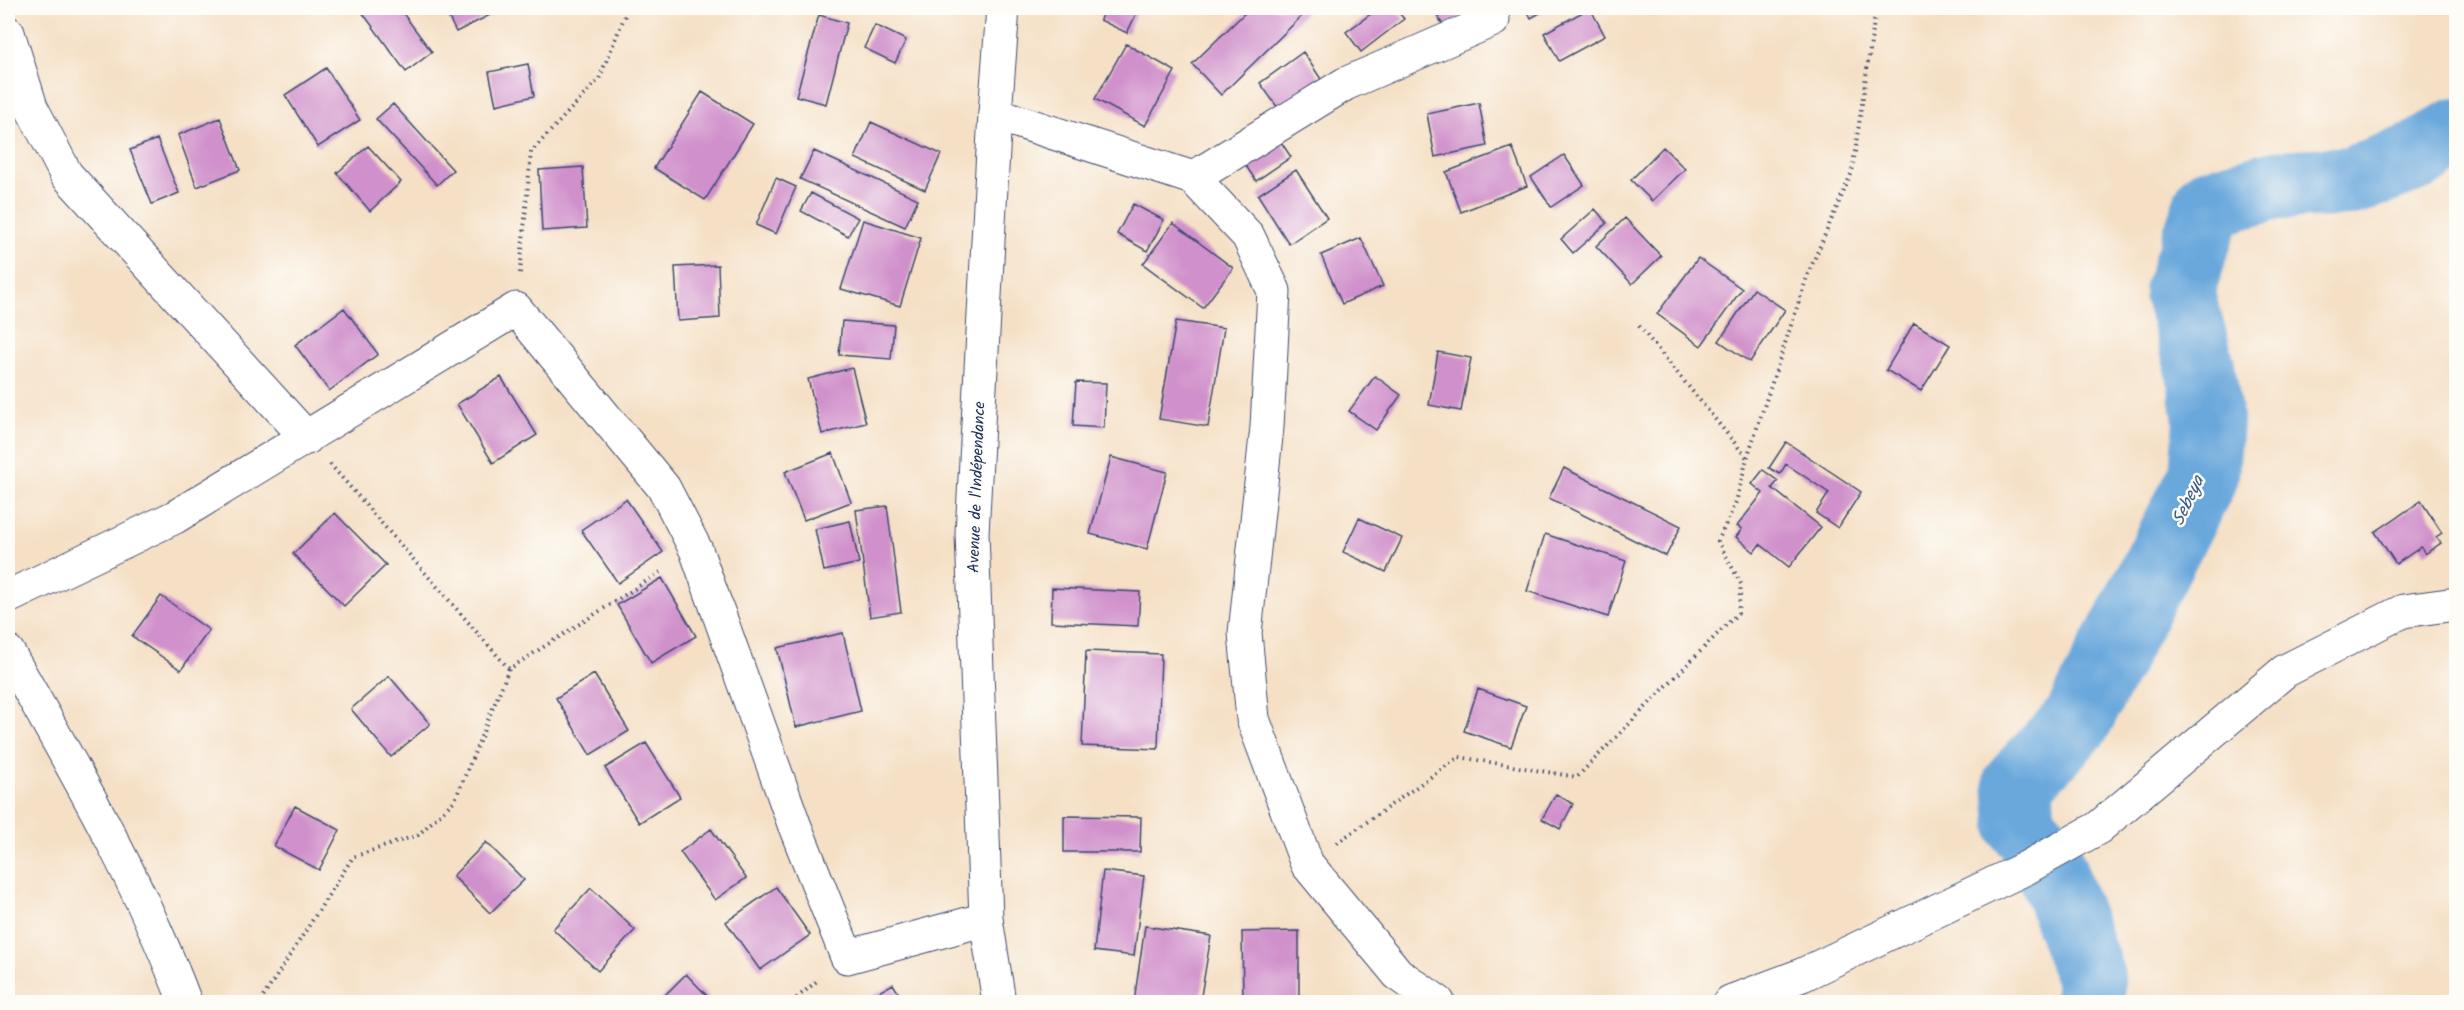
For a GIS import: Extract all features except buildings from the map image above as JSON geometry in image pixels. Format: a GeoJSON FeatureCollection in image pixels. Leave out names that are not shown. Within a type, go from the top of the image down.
{"type":"FeatureCollection","features":[{"type":"Feature","properties":{"kind":"main road","name":"Avenue de l'Indépendance"},"geometry":{"type":"LineString","coordinates":[[999,1002],[986,919],[972,533],[1003,8]]}},
{"type":"Feature","properties":{"kind":"main road"},"geometry":{"type":"LineString","coordinates":[[1192,178],[1345,84],[1494,20]]}},
{"type":"Feature","properties":{"kind":"main road"},"geometry":{"type":"LineString","coordinates":[[8,33],[31,107],[66,174],[307,438]]}},
{"type":"Feature","properties":{"kind":"main road"},"geometry":{"type":"LineString","coordinates":[[995,114],[1192,178],[1248,236],[1274,291],[1267,427],[1245,633],[1253,719],[1307,864],[1398,974],[1438,1002]]}},
{"type":"Feature","properties":{"kind":"main road"},"geometry":{"type":"LineString","coordinates":[[8,597],[175,517],[516,309],[664,488],[696,550],[794,824],[847,957],[986,919]]}},
{"type":"Feature","properties":{"kind":"main road"},"geometry":{"type":"LineString","coordinates":[[1730,1002],[1802,975],[2026,868],[2098,828],[2285,671],[2403,611],[2457,604]]}},
{"type":"Feature","properties":{"kind":"main road"},"geometry":{"type":"LineString","coordinates":[[8,652],[105,824],[163,945],[185,1002]]}},
{"type":"Feature","properties":{"kind":"path"},"geometry":{"type":"LineString","coordinates":[[516,309],[531,152],[599,79],[628,8]]}},
{"type":"Feature","properties":{"kind":"path"},"geometry":{"type":"LineString","coordinates":[[1307,864],[1459,757],[1577,777],[1738,613],[1741,584],[1718,541],[1736,502],[1747,458],[1808,274],[1852,172],[1876,8]]}},
{"type":"Feature","properties":{"kind":"path"},"geometry":{"type":"LineString","coordinates":[[1639,327],[1747,458]]}},
{"type":"Feature","properties":{"kind":"path"},"geometry":{"type":"LineString","coordinates":[[307,438],[509,669]]}},
{"type":"Feature","properties":{"kind":"path"},"geometry":{"type":"LineString","coordinates":[[260,1002],[353,857],[418,835],[455,800],[509,669],[696,550]]}},
{"type":"Feature","properties":{"kind":"waterway","name":"Sebeya"},"geometry":{"type":"LineString","coordinates":[[2090,1002],[2090,977],[2045,851],[2021,825],[2018,783],[2077,721],[2204,475],[2208,420],[2200,366],[2179,292],[2209,203],[2276,185],[2352,181],[2419,156],[2456,133]]}}]}
